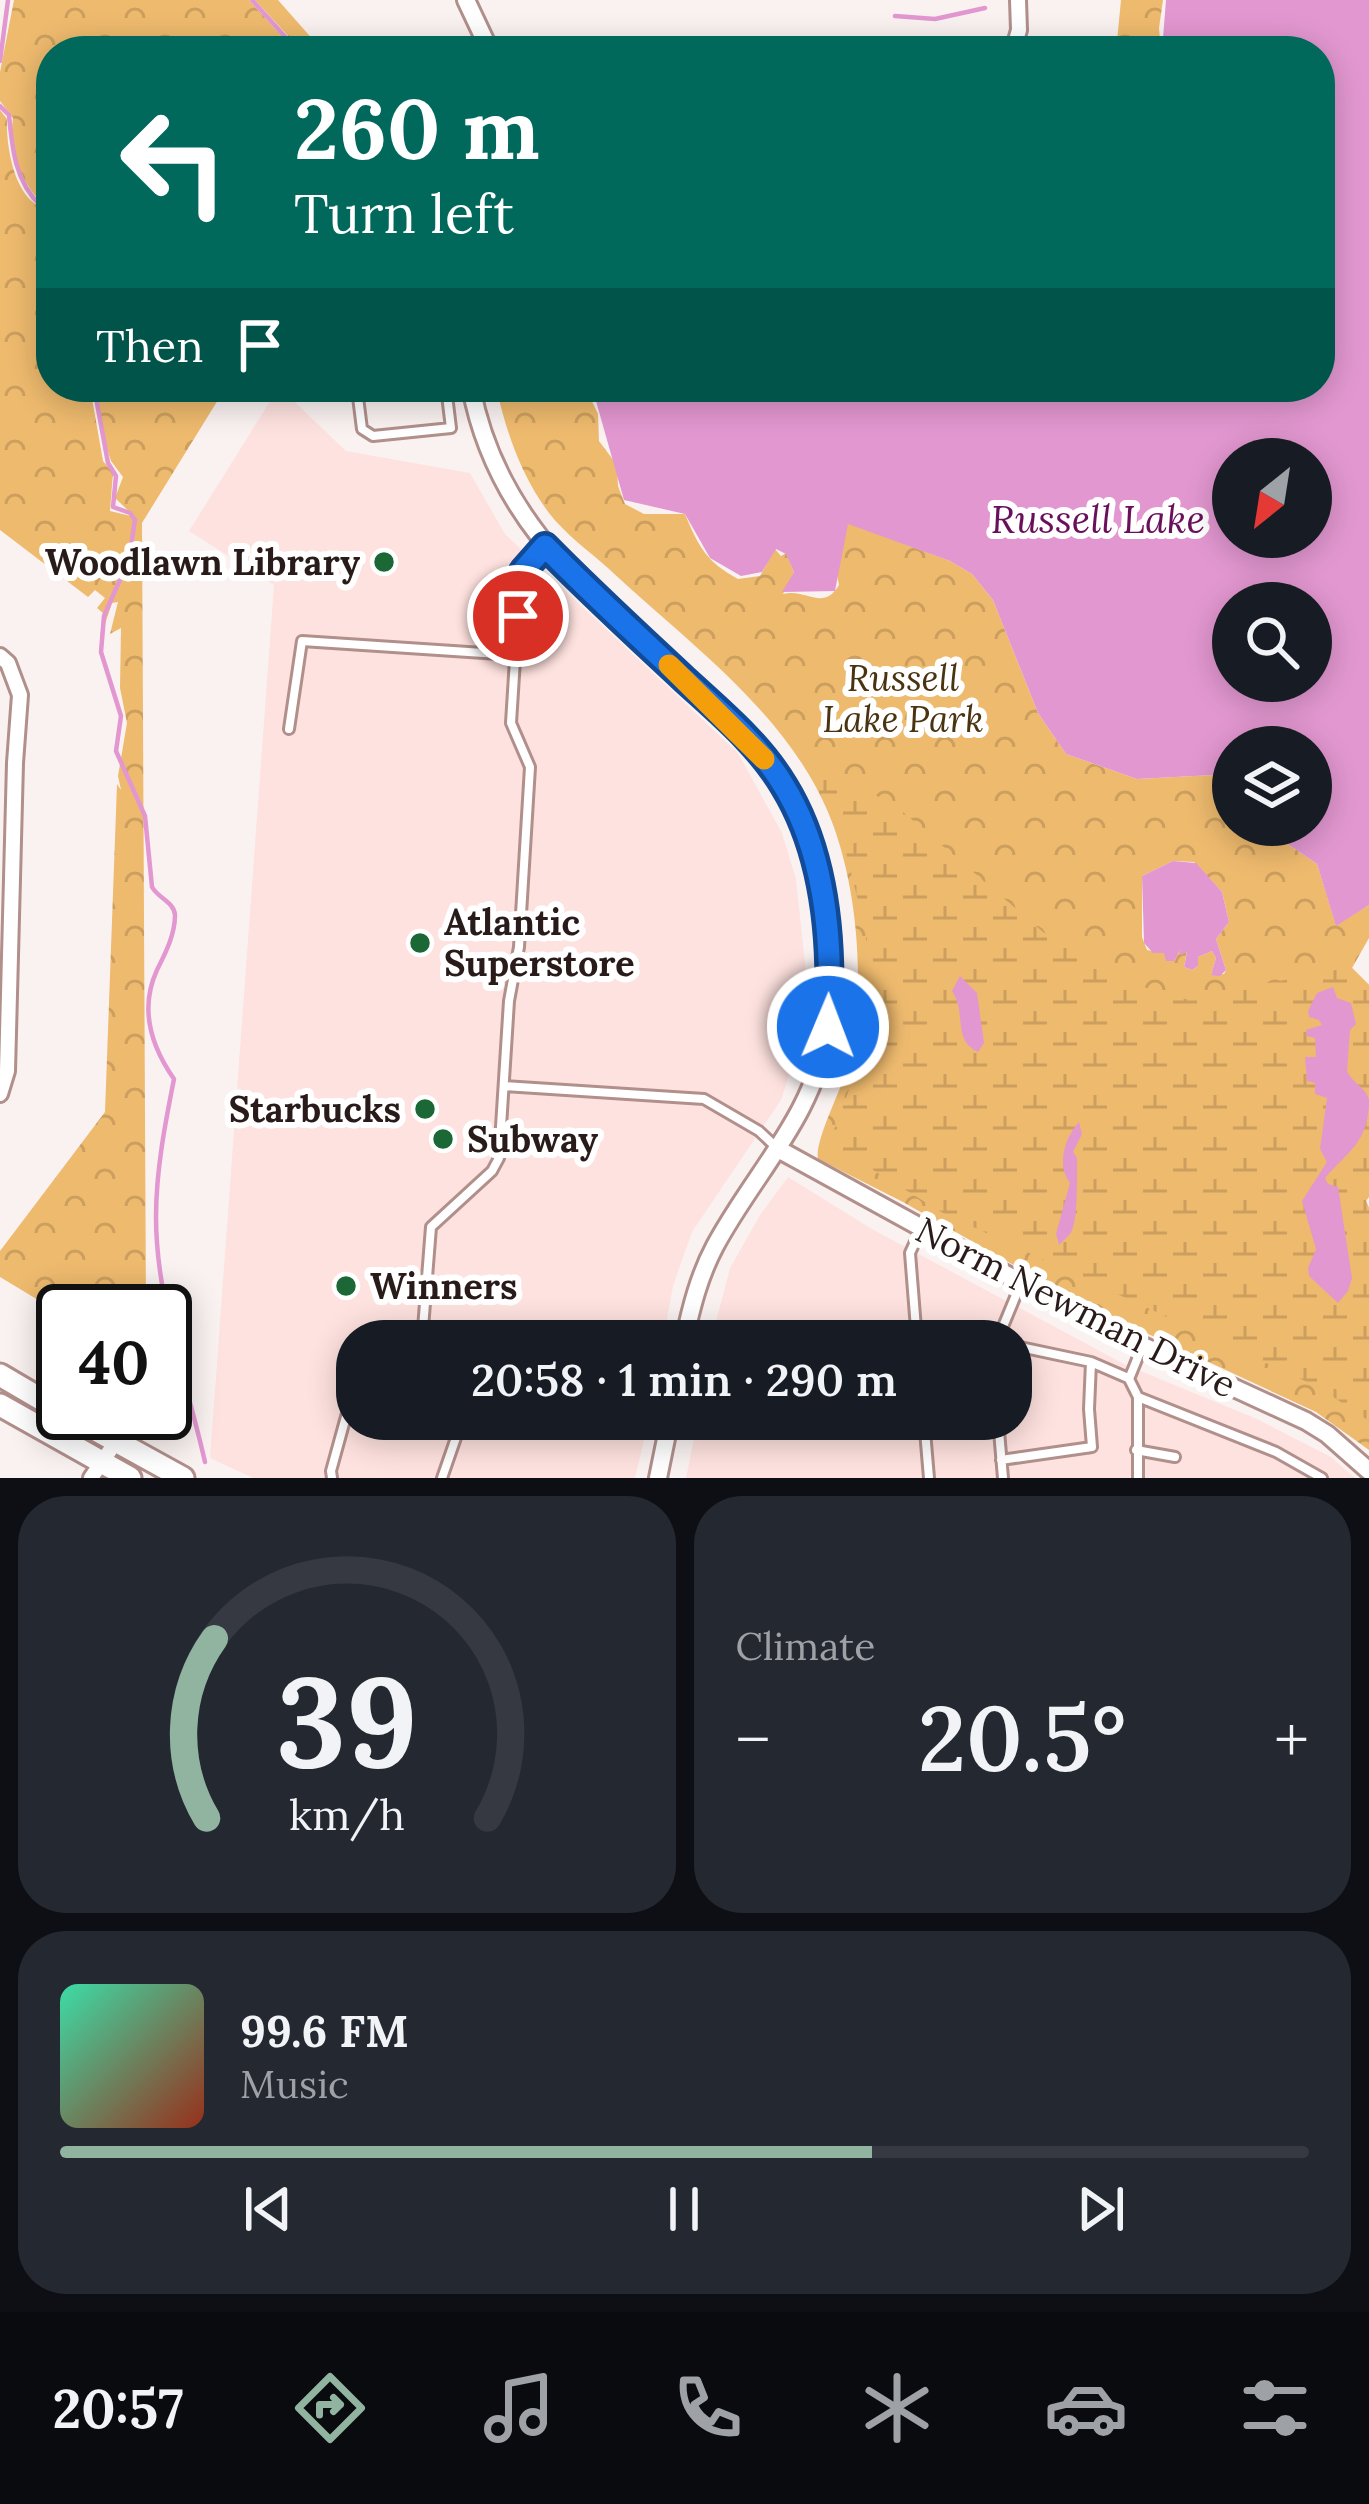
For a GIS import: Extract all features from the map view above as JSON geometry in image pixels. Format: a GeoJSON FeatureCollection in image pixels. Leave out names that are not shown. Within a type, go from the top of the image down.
{"type":"FeatureCollection","features":[{"type":"Feature","properties":{"kind":"main road"},"geometry":{"type":"LineString","coordinates":[[0,1375],[36,1396]]}},
{"type":"Feature","properties":{"kind":"main road"},"geometry":{"type":"LineString","coordinates":[[0,1405],[96,1471],[130,1478]]}},
{"type":"Feature","properties":{"kind":"main road"},"geometry":{"type":"LineString","coordinates":[[110,1440],[183,1478]]}},
{"type":"Feature","properties":{"kind":"street"},"geometry":{"type":"LineString","coordinates":[[466,0],[483,36]]}},
{"type":"Feature","properties":{"kind":"street"},"geometry":{"type":"LineString","coordinates":[[1017,36],[1018,0]]}},
{"type":"Feature","properties":{"kind":"street"},"geometry":{"type":"LineString","coordinates":[[474,402],[501,481],[545,546],[768,763],[801,821],[824,903],[828,1027],[812,1091],[714,1248],[689,1320]]}},
{"type":"Feature","properties":{"kind":"street"},"geometry":{"type":"LineString","coordinates":[[0,656],[20,689],[7,762],[7,1071],[0,1094]]}},
{"type":"Feature","properties":{"kind":"street","name":"Norm Newman Drive"},"geometry":{"type":"LineString","coordinates":[[778,1149],[1142,1346],[1317,1427],[1369,1472]]}},
{"type":"Feature","properties":{"kind":"street"},"geometry":{"type":"LineString","coordinates":[[658,1478],[666,1440]]}},
{"type":"Feature","properties":{"kind":"street"},"geometry":{"type":"LineString","coordinates":[[96,1471],[115,1443]]}},
{"type":"Feature","properties":{"kind":"lane"},"geometry":{"type":"LineString","coordinates":[[359,402],[362,429],[373,436],[452,428],[448,402]]}},
{"type":"Feature","properties":{"kind":"lane"},"geometry":{"type":"LineString","coordinates":[[450,418],[476,414]]}},
{"type":"Feature","properties":{"kind":"lane"},"geometry":{"type":"LineString","coordinates":[[423,1320],[430,1227],[497,1164],[509,1001],[519,947],[530,767],[511,723],[520,580],[545,546]]}},
{"type":"Feature","properties":{"kind":"lane"},"geometry":{"type":"LineString","coordinates":[[289,729],[302,641],[515,655]]}},
{"type":"Feature","properties":{"kind":"lane"},"geometry":{"type":"LineString","coordinates":[[504,1086],[704,1099],[759,1131],[778,1149]]}},
{"type":"Feature","properties":{"kind":"lane"},"geometry":{"type":"LineString","coordinates":[[915,1320],[910,1253],[922,1228]]}},
{"type":"Feature","properties":{"kind":"lane"},"geometry":{"type":"LineString","coordinates":[[1006,1320],[1021,1283]]}},
{"type":"Feature","properties":{"kind":"lane"},"geometry":{"type":"LineString","coordinates":[[1129,1378],[1142,1346]]}},
{"type":"Feature","properties":{"kind":"lane"},"geometry":{"type":"LineString","coordinates":[[1032,1350],[1091,1362],[1129,1378],[1138,1397],[1138,1478]]}},
{"type":"Feature","properties":{"kind":"lane"},"geometry":{"type":"LineString","coordinates":[[1001,1460],[1092,1447],[1091,1362]]}},
{"type":"Feature","properties":{"kind":"lane"},"geometry":{"type":"LineString","coordinates":[[1138,1397],[1276,1452],[1322,1478]]}},
{"type":"Feature","properties":{"kind":"lane"},"geometry":{"type":"LineString","coordinates":[[332,1478],[340,1440]]}},
{"type":"Feature","properties":{"kind":"lane"},"geometry":{"type":"LineString","coordinates":[[442,1478],[455,1440]]}},
{"type":"Feature","properties":{"kind":"lane"},"geometry":{"type":"LineString","coordinates":[[925,1440],[928,1478]]}},
{"type":"Feature","properties":{"kind":"lane"},"geometry":{"type":"LineString","coordinates":[[1000,1440],[1003,1478]]}},
{"type":"Feature","properties":{"kind":"lane"},"geometry":{"type":"LineString","coordinates":[[1136,1450],[1175,1457]]}},
{"type":"Feature","properties":{"kind":"shaded area"},"geometry":{"type":"Polygon","coordinates":[[[270,402],[295,402],[346,451],[470,473],[505,534],[738,753],[782,833],[796,879],[807,982],[800,1042],[781,1100],[692,1232],[667,1320],[336,1320],[336,1440],[644,1440],[635,1478],[253,1478],[210,1458],[274,585],[189,531],[270,402]]]}},
{"type":"Feature","properties":{"kind":"shaded area"},"geometry":{"type":"Polygon","coordinates":[[[788,1177],[872,1229],[1126,1365],[1257,1419],[1331,1457],[1355,1478],[686,1478],[694,1440],[1032,1440],[1032,1320],[716,1320],[730,1268],[788,1177]]]}},
{"type":"Feature","properties":{"kind":"green space"},"geometry":{"type":"Polygon","coordinates":[[[14,0],[249,0],[281,36],[36,36],[36,195],[18,165],[13,118],[0,101],[0,72],[14,0]]]}},
{"type":"Feature","properties":{"kind":"green space"},"geometry":{"type":"Polygon","coordinates":[[[255,0],[278,0],[310,36],[288,36],[255,0]]]}},
{"type":"Feature","properties":{"kind":"green space"},"geometry":{"type":"Polygon","coordinates":[[[1121,0],[1163,0],[1160,36],[1117,36],[1121,0]]]}},
{"type":"Feature","properties":{"kind":"green space"},"geometry":{"type":"Polygon","coordinates":[[[0,110],[7,119],[15,174],[36,204],[36,402],[93,402],[103,461],[113,473],[110,511],[135,517],[115,498],[123,477],[111,461],[99,402],[217,402],[142,523],[146,1284],[36,1284],[36,1299],[0,1277],[0,1251],[105,1112],[117,784],[121,790],[118,776],[127,723],[120,688],[121,628],[110,634],[118,602],[112,603],[100,639],[103,613],[97,608],[105,598],[95,590],[88,597],[0,530],[0,110]]]}},
{"type":"Feature","properties":{"kind":"green space","name":"Russell Lake Park"},"geometry":{"type":"Polygon","coordinates":[[[500,402],[592,402],[599,441],[617,465],[625,504],[644,514],[685,514],[705,553],[738,579],[760,576],[775,549],[781,556],[786,553],[794,572],[783,594],[827,597],[839,585],[834,559],[848,523],[950,561],[972,574],[993,600],[1038,713],[1066,754],[1137,779],[1212,775],[1212,846],[1291,846],[1317,864],[1336,925],[1369,905],[1369,938],[1352,968],[1369,985],[1369,1100],[1347,1071],[1350,1031],[1356,1024],[1351,1005],[1337,998],[1333,987],[1319,992],[1308,1014],[1322,1026],[1306,1031],[1315,1038],[1318,1055],[1305,1057],[1307,1080],[1315,1083],[1315,1094],[1327,1098],[1320,1149],[1327,1162],[1302,1202],[1316,1249],[1309,1276],[1341,1302],[1351,1284],[1351,1266],[1343,1242],[1344,1216],[1337,1187],[1325,1178],[1360,1148],[1369,1133],[1369,1450],[1316,1412],[1077,1301],[818,1159],[820,1140],[848,1065],[858,971],[853,903],[828,812],[787,742],[760,710],[570,535],[539,499],[500,402]],[[1173,861],[1142,876],[1142,937],[1147,950],[1164,953],[1169,961],[1175,961],[1179,950],[1181,954],[1187,951],[1184,967],[1192,970],[1198,966],[1198,957],[1212,951],[1216,958],[1211,975],[1224,974],[1216,939],[1229,922],[1222,892],[1194,862],[1173,861]],[[960,976],[952,991],[961,1013],[962,1040],[978,1052],[984,1043],[977,993],[960,976]],[[1079,1122],[1064,1152],[1070,1184],[1056,1234],[1059,1245],[1073,1230],[1077,1158],[1073,1152],[1082,1134],[1079,1122]]]}},
{"type":"Feature","properties":{"kind":"green space"},"geometry":{"type":"Polygon","coordinates":[[[801,756],[896,806],[1050,938],[1111,975],[1180,1000],[1351,967],[1369,985],[1369,1421],[1320,1388],[943,1213],[829,1143],[856,1071],[867,1021],[866,933],[842,836],[801,756]]]}},
{"type":"Feature","properties":{"kind":"water","name":"Russell Lake"},"geometry":{"type":"Polygon","coordinates":[[[1166,0],[1369,0],[1369,905],[1336,926],[1317,864],[1291,846],[1332,846],[1332,726],[1212,726],[1212,775],[1137,779],[1066,754],[1038,713],[993,600],[972,574],[950,561],[848,524],[835,591],[782,592],[794,572],[786,554],[776,549],[762,572],[741,576],[710,558],[685,514],[624,500],[596,402],[1335,402],[1335,36],[1163,36],[1166,0]]]}},
{"type":"Feature","properties":{"kind":"water"},"geometry":{"type":"Polygon","coordinates":[[[1173,861],[1196,863],[1222,892],[1229,922],[1216,939],[1226,970],[1220,976],[1211,975],[1216,958],[1212,951],[1198,957],[1198,966],[1192,970],[1184,967],[1187,952],[1181,955],[1179,951],[1175,961],[1166,961],[1164,953],[1153,953],[1144,943],[1142,876],[1173,861]]]}},
{"type":"Feature","properties":{"kind":"water"},"geometry":{"type":"Polygon","coordinates":[[[960,976],[977,993],[984,1043],[978,1052],[962,1033],[952,991],[960,976]]]}},
{"type":"Feature","properties":{"kind":"water"},"geometry":{"type":"Polygon","coordinates":[[[1333,987],[1337,998],[1351,1003],[1356,1024],[1350,1030],[1347,1071],[1369,1100],[1361,1137],[1325,1178],[1338,1187],[1352,1278],[1338,1303],[1309,1276],[1316,1249],[1302,1201],[1327,1162],[1320,1149],[1327,1098],[1315,1094],[1315,1083],[1307,1081],[1305,1057],[1316,1057],[1315,1038],[1307,1036],[1306,1030],[1322,1025],[1308,1011],[1317,993],[1333,987]]]}},
{"type":"Feature","properties":{"kind":"water"},"geometry":{"type":"Polygon","coordinates":[[[1079,1122],[1082,1134],[1073,1152],[1077,1158],[1075,1216],[1071,1232],[1059,1245],[1056,1234],[1070,1183],[1064,1151],[1079,1122]]]}},
{"type":"Feature","properties":{"kind":"waterway"},"geometry":{"type":"LineString","coordinates":[[0,61],[8,0]]}},
{"type":"Feature","properties":{"kind":"waterway"},"geometry":{"type":"LineString","coordinates":[[252,0],[284,36]]}},
{"type":"Feature","properties":{"kind":"waterway"},"geometry":{"type":"LineString","coordinates":[[895,16],[935,19],[985,8]]}},
{"type":"Feature","properties":{"kind":"waterway"},"geometry":{"type":"LineString","coordinates":[[0,106],[9,115],[20,175],[36,201]]}},
{"type":"Feature","properties":{"kind":"waterway"},"geometry":{"type":"LineString","coordinates":[[97,402],[108,463],[116,476],[113,507],[135,520],[129,559],[104,616],[101,652],[121,716],[116,751],[145,816],[152,887],[175,915],[148,1013],[159,1054],[174,1079],[158,1182],[157,1248],[167,1310],[205,1462]]}},
{"type":"Feature","properties":{"kind":"slow traffic"},"geometry":{"type":"LineString","coordinates":[[669,665],[764,759]]}},
{"type":"Feature","properties":{"kind":"place","name":"Woodlawn Library"},"geometry":{"type":"Point","coordinates":[384,562]}},
{"type":"Feature","properties":{"kind":"place","name":"Atlantic Superstore"},"geometry":{"type":"Point","coordinates":[420,943]}},
{"type":"Feature","properties":{"kind":"place","name":"Starbucks"},"geometry":{"type":"Point","coordinates":[425,1109]}},
{"type":"Feature","properties":{"kind":"place","name":"Subway"},"geometry":{"type":"Point","coordinates":[443,1139]}},
{"type":"Feature","properties":{"kind":"place","name":"Winners"},"geometry":{"type":"Point","coordinates":[346,1286]}},
{"type":"Feature","properties":{"kind":"route"},"geometry":{"type":"LineString","coordinates":[[518,616],[523,571],[545,546],[768,763],[794,806],[815,863],[829,961],[828,1027]]}}]}
